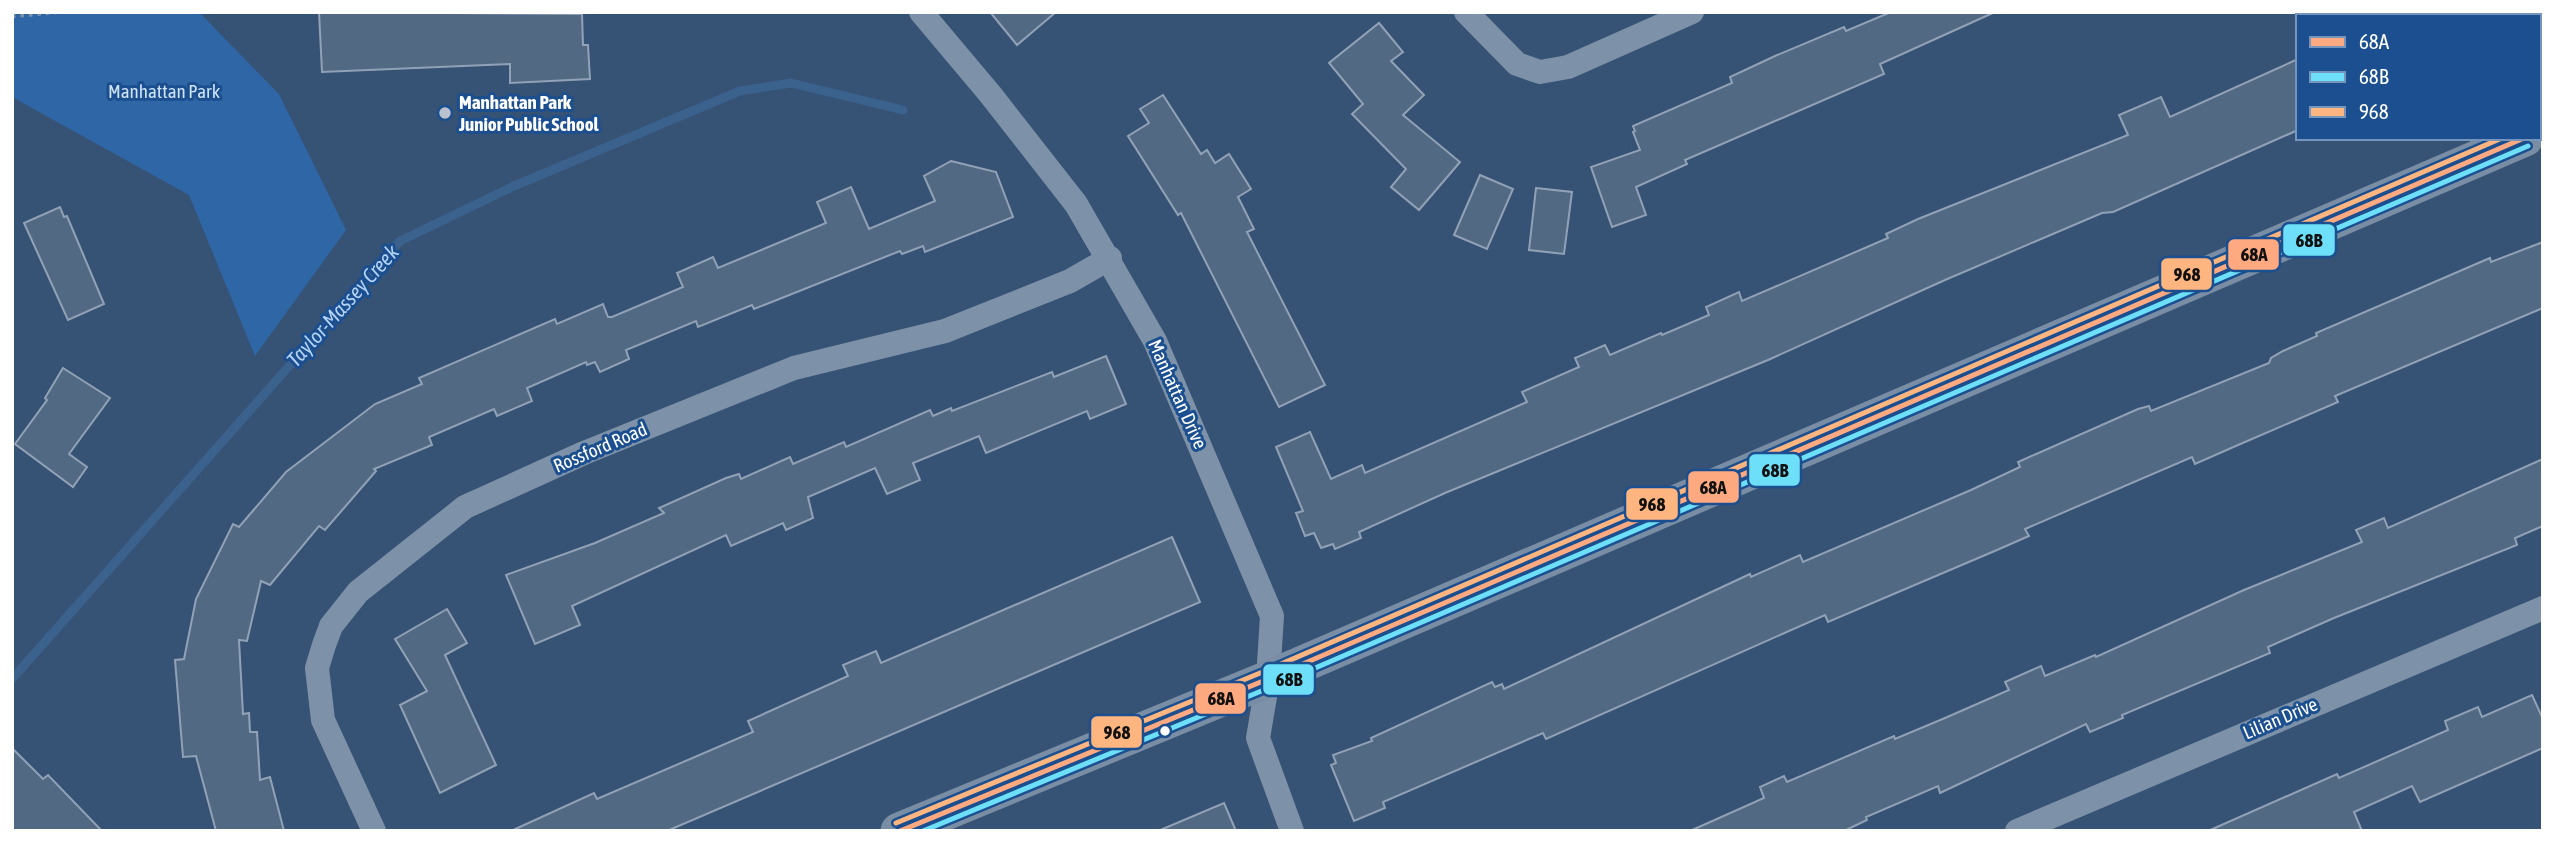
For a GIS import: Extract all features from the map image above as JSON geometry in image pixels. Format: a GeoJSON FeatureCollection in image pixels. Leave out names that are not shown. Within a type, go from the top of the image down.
{"type":"FeatureCollection","features":[{"type":"Feature","properties":{"kind":"main road"},"geometry":{"type":"LineString","coordinates":[[899,831],[1268,679],[2520,140]]}},
{"type":"Feature","properties":{"kind":"street","name":"Manhattan Drive"},"geometry":{"type":"LineString","coordinates":[[920,12],[1036,150],[1076,204],[1110,258],[1155,341],[1272,616],[1268,679],[1258,738],[1292,831]]}},
{"type":"Feature","properties":{"kind":"street"},"geometry":{"type":"LineString","coordinates":[[1466,12],[1517,64],[1541,72],[1568,67],[1692,12]]}},
{"type":"Feature","properties":{"kind":"street","name":"Rossford Road"},"geometry":{"type":"LineString","coordinates":[[374,831],[323,720],[317,668],[331,626],[358,592],[465,507],[608,443],[794,368],[945,331],[1070,281],[1110,258]]}},
{"type":"Feature","properties":{"kind":"street","name":"Lilian Drive"},"geometry":{"type":"LineString","coordinates":[[2017,831],[2543,608]]}},
{"type":"Feature","properties":{"kind":"path"},"geometry":{"type":"LineString","coordinates":[[12,16],[56,12]]}},
{"type":"Feature","properties":{"kind":"green space","name":"Manhattan Park"},"geometry":{"type":"Polygon","coordinates":[[[12,12],[199,12],[279,94],[346,230],[255,356],[189,195],[12,97],[12,12]]]}},
{"type":"Feature","properties":{"kind":"building"},"geometry":{"type":"Polygon","coordinates":[[[319,12],[582,14],[583,45],[588,45],[590,79],[510,83],[510,64],[322,72],[319,12]]]}},
{"type":"Feature","properties":{"kind":"building"},"geometry":{"type":"Polygon","coordinates":[[[990,12],[1056,12],[1017,45],[990,12]]]}},
{"type":"Feature","properties":{"kind":"building"},"geometry":{"type":"Polygon","coordinates":[[[1891,12],[1995,12],[1880,64],[1884,74],[1685,160],[1687,164],[1636,187],[1646,215],[1612,227],[1591,167],[1640,150],[1633,126],[1732,83],[1730,77],[1775,56],[1844,27],[1846,31],[1891,12]]]}},
{"type":"Feature","properties":{"kind":"building"},"geometry":{"type":"Polygon","coordinates":[[[1379,23],[1403,52],[1391,61],[1424,95],[1403,115],[1460,162],[1419,210],[1391,187],[1406,169],[1352,114],[1363,104],[1329,63],[1379,23]]]}},
{"type":"Feature","properties":{"kind":"building"},"geometry":{"type":"Polygon","coordinates":[[[2296,60],[2296,131],[2113,212],[2102,213],[1945,280],[1768,360],[1445,493],[1359,532],[1361,538],[1335,549],[1333,544],[1321,548],[1314,533],[1305,536],[1296,513],[1303,511],[1276,447],[1310,432],[1331,479],[1362,465],[1365,473],[1527,402],[1522,392],[1579,367],[1575,358],[1605,345],[1610,355],[1661,333],[1662,335],[1709,315],[1706,307],[1739,292],[1742,301],[1888,238],[1886,234],[1918,219],[2128,135],[2119,115],[2161,97],[2170,117],[2296,60]]]}},
{"type":"Feature","properties":{"kind":"building"},"geometry":{"type":"Polygon","coordinates":[[[1163,95],[1201,154],[1207,150],[1215,163],[1229,154],[1251,189],[1238,197],[1254,229],[1247,232],[1325,385],[1279,407],[1181,213],[1178,215],[1128,136],[1149,123],[1140,109],[1163,95]]]}},
{"type":"Feature","properties":{"kind":"building"},"geometry":{"type":"Polygon","coordinates":[[[951,161],[996,172],[1013,217],[925,252],[923,246],[902,254],[900,251],[754,309],[752,305],[698,327],[696,321],[626,350],[629,359],[600,372],[595,362],[587,365],[586,362],[527,388],[532,401],[497,416],[494,409],[429,437],[432,445],[374,469],[376,471],[325,530],[319,526],[270,585],[261,581],[247,641],[239,640],[243,714],[249,713],[250,732],[257,732],[260,780],[270,777],[284,831],[216,831],[196,756],[183,757],[175,660],[184,659],[196,599],[233,524],[239,527],[286,472],[375,404],[422,384],[419,378],[555,319],[557,324],[603,304],[608,317],[612,317],[683,287],[677,273],[713,257],[718,268],[826,223],[817,202],[851,187],[869,229],[935,201],[924,176],[951,161]]]}},
{"type":"Feature","properties":{"kind":"building"},"geometry":{"type":"Polygon","coordinates":[[[1480,175],[1513,189],[1487,249],[1454,235],[1480,175]]]}},
{"type":"Feature","properties":{"kind":"building"},"geometry":{"type":"Polygon","coordinates":[[[1536,188],[1572,192],[1564,254],[1529,250],[1536,188]]]}},
{"type":"Feature","properties":{"kind":"building"},"geometry":{"type":"Polygon","coordinates":[[[60,207],[64,217],[67,216],[104,304],[68,320],[24,223],[60,207]]]}},
{"type":"Feature","properties":{"kind":"building"},"geometry":{"type":"Polygon","coordinates":[[[2543,242],[2543,308],[2335,396],[2338,402],[2195,464],[2192,457],[2025,529],[2029,536],[1828,622],[1825,615],[1546,739],[1543,733],[1383,802],[1385,808],[1354,821],[1331,765],[1336,763],[1333,755],[1372,741],[1371,738],[1492,682],[1495,687],[1502,684],[1504,689],[1750,574],[1751,577],[1800,555],[1803,562],[1971,490],[2020,467],[2018,462],[2138,409],[2149,406],[2151,411],[2269,363],[2271,358],[2317,336],[2316,333],[2490,258],[2491,262],[2543,242]]]}},
{"type":"Feature","properties":{"kind":"building"},"geometry":{"type":"Polygon","coordinates":[[[1106,356],[1126,404],[1090,419],[1087,411],[986,453],[979,436],[913,463],[920,480],[887,494],[875,468],[808,497],[813,518],[786,530],[783,523],[731,546],[726,535],[572,606],[580,625],[535,644],[506,575],[595,543],[664,513],[659,508],[726,478],[739,474],[741,479],[790,457],[793,464],[844,442],[846,447],[930,410],[933,416],[951,408],[952,411],[1052,372],[1054,377],[1106,356]]]}},
{"type":"Feature","properties":{"kind":"building"},"geometry":{"type":"Polygon","coordinates":[[[63,368],[110,398],[69,454],[87,467],[73,487],[15,444],[47,400],[45,398],[63,368]]]}},
{"type":"Feature","properties":{"kind":"building"},"geometry":{"type":"Polygon","coordinates":[[[2543,459],[2543,526],[2515,538],[2517,545],[2334,618],[2268,647],[2270,653],[2122,715],[2123,718],[2090,732],[2086,724],[1940,793],[1938,786],[1866,817],[1867,820],[1844,831],[1690,831],[1764,798],[1760,787],[1784,776],[1787,782],[1894,736],[1895,739],[1945,718],[2009,690],[2005,682],[2041,666],[2045,676],[2095,655],[2096,657],[2244,590],[2362,542],[2356,530],[2384,518],[2388,528],[2543,459]]]}},
{"type":"Feature","properties":{"kind":"building"},"geometry":{"type":"Polygon","coordinates":[[[1172,537],[1200,602],[667,831],[511,831],[594,793],[597,799],[753,732],[748,721],[848,676],[843,665],[876,651],[881,663],[1172,537]]]}},
{"type":"Feature","properties":{"kind":"building"},"geometry":{"type":"Polygon","coordinates":[[[447,609],[467,643],[445,655],[496,765],[440,793],[400,705],[427,691],[395,639],[447,609]]]}},
{"type":"Feature","properties":{"kind":"building"},"geometry":{"type":"Polygon","coordinates":[[[2532,695],[2543,719],[2543,748],[2420,802],[2412,786],[2354,812],[2362,831],[2208,831],[2337,774],[2339,778],[2448,730],[2445,721],[2478,707],[2482,717],[2532,695]]]}},
{"type":"Feature","properties":{"kind":"building"},"geometry":{"type":"Polygon","coordinates":[[[12,748],[43,779],[48,775],[102,831],[12,831],[12,748]]]}},
{"type":"Feature","properties":{"kind":"building"},"geometry":{"type":"Polygon","coordinates":[[[1224,803],[1236,831],[1158,831],[1224,803]]]}},
{"type":"Feature","properties":{"kind":"waterway","name":"Taylor-Massey Creek"},"geometry":{"type":"LineString","coordinates":[[12,679],[400,241],[514,186],[740,91],[791,83],[903,110]]}},
{"type":"Feature","properties":{"kind":"transit line","name":"968"},"geometry":{"type":"LineString","coordinates":[[896,823],[1265,671],[2497,140]]}},
{"type":"Feature","properties":{"kind":"transit line","name":"68A"},"geometry":{"type":"LineString","coordinates":[[900,831],[1268,679],[2519,140]]}},
{"type":"Feature","properties":{"kind":"transit line","name":"68B"},"geometry":{"type":"LineString","coordinates":[[923,831],[1271,687],[2528,146]]}},
{"type":"Feature","properties":{"kind":"place","name":"Manhattan Park Junior Public School"},"geometry":{"type":"Point","coordinates":[445,113]}}]}
